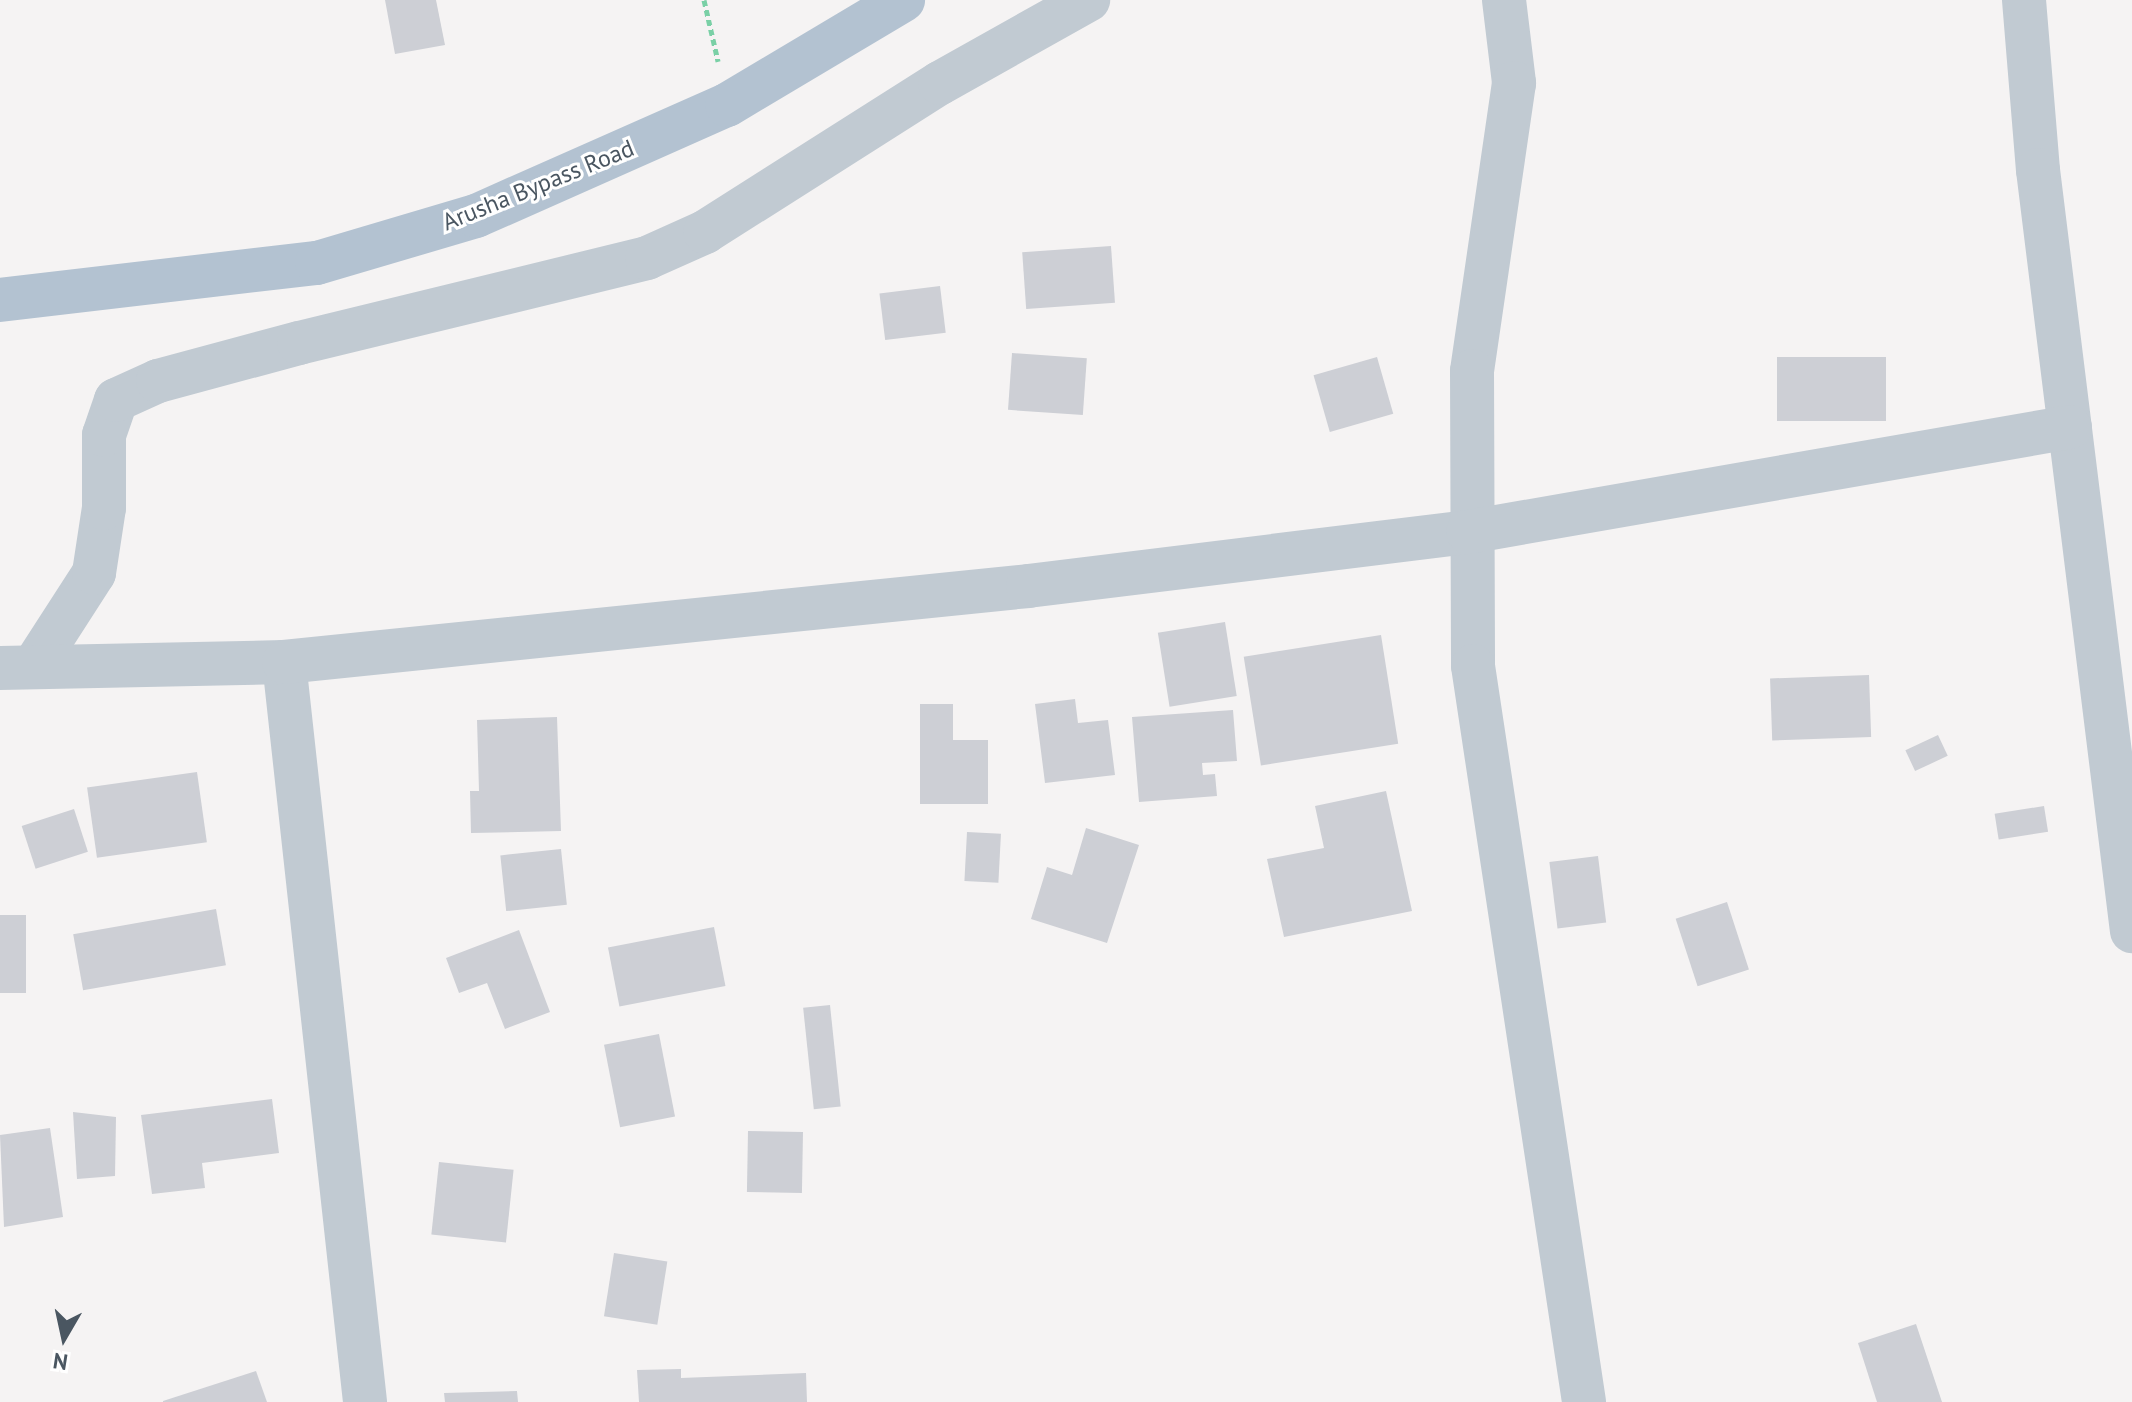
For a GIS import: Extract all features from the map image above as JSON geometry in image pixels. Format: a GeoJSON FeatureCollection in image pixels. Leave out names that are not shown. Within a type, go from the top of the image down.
{"type":"FeatureCollection","features":[{"type":"Feature","properties":{"kind":"main road","name":"Arusha Bypass Road"},"geometry":{"type":"LineString","coordinates":[[0,300],[317,263],[476,216],[727,105],[903,0]]}},
{"type":"Feature","properties":{"kind":"street"},"geometry":{"type":"LineString","coordinates":[[18,666],[94,573],[104,508],[104,435],[116,400],[284,347],[647,258],[705,232],[940,83],[1088,0]]}},
{"type":"Feature","properties":{"kind":"street"},"geometry":{"type":"LineString","coordinates":[[1504,0],[1514,83],[1472,371],[1468,532],[1473,666],[1494,839],[1584,1402]]}},
{"type":"Feature","properties":{"kind":"street"},"geometry":{"type":"LineString","coordinates":[[2024,0],[2070,427],[2132,931]]}},
{"type":"Feature","properties":{"kind":"street"},"geometry":{"type":"LineString","coordinates":[[18,666],[284,662],[1028,586],[1468,532],[2070,427]]}},
{"type":"Feature","properties":{"kind":"street"},"geometry":{"type":"LineString","coordinates":[[284,662],[365,1402]]}},
{"type":"Feature","properties":{"kind":"path"},"geometry":{"type":"LineString","coordinates":[[704,0],[727,105]]}},
{"type":"Feature","properties":{"kind":"building"},"geometry":{"type":"Polygon","coordinates":[[[385,0],[436,0],[445,45],[395,54],[385,0]]]}},
{"type":"Feature","properties":{"kind":"building"},"geometry":{"type":"Polygon","coordinates":[[[1111,246],[1115,303],[1026,309],[1022,252],[1111,246]]]}},
{"type":"Feature","properties":{"kind":"building"},"geometry":{"type":"Polygon","coordinates":[[[940,286],[946,333],[885,340],[879,293],[940,286]]]}},
{"type":"Feature","properties":{"kind":"building"},"geometry":{"type":"Polygon","coordinates":[[[1012,353],[1087,358],[1083,415],[1008,410],[1012,353]]]}},
{"type":"Feature","properties":{"kind":"building"},"geometry":{"type":"Polygon","coordinates":[[[1377,357],[1393,414],[1330,432],[1314,375],[1377,357]]]}},
{"type":"Feature","properties":{"kind":"building"},"geometry":{"type":"Polygon","coordinates":[[[1777,357],[1886,357],[1886,421],[1777,421],[1777,357]]]}},
{"type":"Feature","properties":{"kind":"building"},"geometry":{"type":"Polygon","coordinates":[[[1225,622],[1237,696],[1170,707],[1158,633],[1225,622]]]}},
{"type":"Feature","properties":{"kind":"building"},"geometry":{"type":"Polygon","coordinates":[[[1381,635],[1398,744],[1261,765],[1244,657],[1381,635]]]}},
{"type":"Feature","properties":{"kind":"building"},"geometry":{"type":"Polygon","coordinates":[[[1869,675],[1871,737],[1772,740],[1770,678],[1869,675]]]}},
{"type":"Feature","properties":{"kind":"building"},"geometry":{"type":"Polygon","coordinates":[[[1075,699],[1078,723],[1108,720],[1115,775],[1045,783],[1035,704],[1075,699]]]}},
{"type":"Feature","properties":{"kind":"building"},"geometry":{"type":"Polygon","coordinates":[[[920,704],[953,704],[953,740],[988,740],[988,804],[920,804],[920,704]]]}},
{"type":"Feature","properties":{"kind":"building"},"geometry":{"type":"Polygon","coordinates":[[[1233,710],[1237,761],[1202,763],[1203,775],[1215,774],[1217,796],[1139,802],[1132,717],[1233,710]]]}},
{"type":"Feature","properties":{"kind":"building"},"geometry":{"type":"Polygon","coordinates":[[[557,717],[561,831],[471,833],[470,791],[479,791],[477,720],[557,717]]]}},
{"type":"Feature","properties":{"kind":"building"},"geometry":{"type":"Polygon","coordinates":[[[1938,735],[1948,756],[1915,771],[1905,750],[1938,735]]]}},
{"type":"Feature","properties":{"kind":"building"},"geometry":{"type":"Polygon","coordinates":[[[197,772],[207,842],[97,858],[87,787],[197,772]]]}},
{"type":"Feature","properties":{"kind":"building"},"geometry":{"type":"Polygon","coordinates":[[[1386,791],[1412,911],[1284,937],[1267,859],[1324,848],[1315,806],[1386,791]]]}},
{"type":"Feature","properties":{"kind":"building"},"geometry":{"type":"Polygon","coordinates":[[[2044,806],[2048,832],[1999,840],[1995,814],[2044,806]]]}},
{"type":"Feature","properties":{"kind":"building"},"geometry":{"type":"Polygon","coordinates":[[[74,809],[88,852],[36,869],[22,826],[74,809]]]}},
{"type":"Feature","properties":{"kind":"building"},"geometry":{"type":"Polygon","coordinates":[[[1086,828],[1139,845],[1107,943],[1031,919],[1047,867],[1072,875],[1086,828]]]}},
{"type":"Feature","properties":{"kind":"building"},"geometry":{"type":"Polygon","coordinates":[[[967,832],[1001,834],[998,883],[964,881],[967,832]]]}},
{"type":"Feature","properties":{"kind":"building"},"geometry":{"type":"Polygon","coordinates":[[[561,849],[567,905],[506,911],[500,855],[561,849]]]}},
{"type":"Feature","properties":{"kind":"building"},"geometry":{"type":"Polygon","coordinates":[[[1598,856],[1606,923],[1558,928],[1549,862],[1598,856]]]}},
{"type":"Feature","properties":{"kind":"building"},"geometry":{"type":"Polygon","coordinates":[[[1727,902],[1749,970],[1698,986],[1676,919],[1727,902]]]}},
{"type":"Feature","properties":{"kind":"building"},"geometry":{"type":"Polygon","coordinates":[[[216,909],[226,965],[83,990],[73,934],[216,909]]]}},
{"type":"Feature","properties":{"kind":"building"},"geometry":{"type":"Polygon","coordinates":[[[0,915],[26,915],[26,993],[0,993],[0,915]]]}},
{"type":"Feature","properties":{"kind":"building"},"geometry":{"type":"Polygon","coordinates":[[[714,927],[725,986],[619,1007],[608,948],[714,927]]]}},
{"type":"Feature","properties":{"kind":"building"},"geometry":{"type":"Polygon","coordinates":[[[519,930],[550,1012],[505,1029],[487,983],[459,993],[446,958],[519,930]]]}},
{"type":"Feature","properties":{"kind":"building"},"geometry":{"type":"Polygon","coordinates":[[[830,1005],[841,1106],[814,1109],[803,1008],[830,1005]]]}},
{"type":"Feature","properties":{"kind":"building"},"geometry":{"type":"Polygon","coordinates":[[[659,1034],[675,1116],[620,1127],[604,1045],[659,1034]]]}},
{"type":"Feature","properties":{"kind":"building"},"geometry":{"type":"Polygon","coordinates":[[[272,1099],[279,1153],[202,1163],[205,1188],[152,1194],[141,1115],[272,1099]]]}},
{"type":"Feature","properties":{"kind":"building"},"geometry":{"type":"Polygon","coordinates":[[[73,1112],[116,1117],[115,1176],[77,1179],[73,1112]]]}},
{"type":"Feature","properties":{"kind":"building"},"geometry":{"type":"Polygon","coordinates":[[[50,1128],[63,1217],[4,1227],[0,1135],[50,1128]]]}},
{"type":"Feature","properties":{"kind":"building"},"geometry":{"type":"Polygon","coordinates":[[[748,1131],[803,1132],[802,1193],[747,1192],[748,1131]]]}},
{"type":"Feature","properties":{"kind":"building"},"geometry":{"type":"Polygon","coordinates":[[[439,1162],[514,1170],[506,1242],[431,1235],[439,1162]]]}},
{"type":"Feature","properties":{"kind":"building"},"geometry":{"type":"Polygon","coordinates":[[[614,1253],[667,1261],[657,1325],[604,1316],[614,1253]]]}},
{"type":"Feature","properties":{"kind":"building"},"geometry":{"type":"Polygon","coordinates":[[[1916,1324],[1942,1402],[1877,1402],[1858,1343],[1916,1324]]]}},
{"type":"Feature","properties":{"kind":"building"},"geometry":{"type":"Polygon","coordinates":[[[681,1369],[681,1378],[806,1373],[807,1402],[639,1402],[637,1370],[681,1369]]]}},
{"type":"Feature","properties":{"kind":"building"},"geometry":{"type":"Polygon","coordinates":[[[256,1371],[267,1402],[163,1402],[163,1401],[256,1371]]]}},
{"type":"Feature","properties":{"kind":"building"},"geometry":{"type":"Polygon","coordinates":[[[517,1391],[518,1402],[445,1402],[444,1393],[517,1391]]]}}]}
